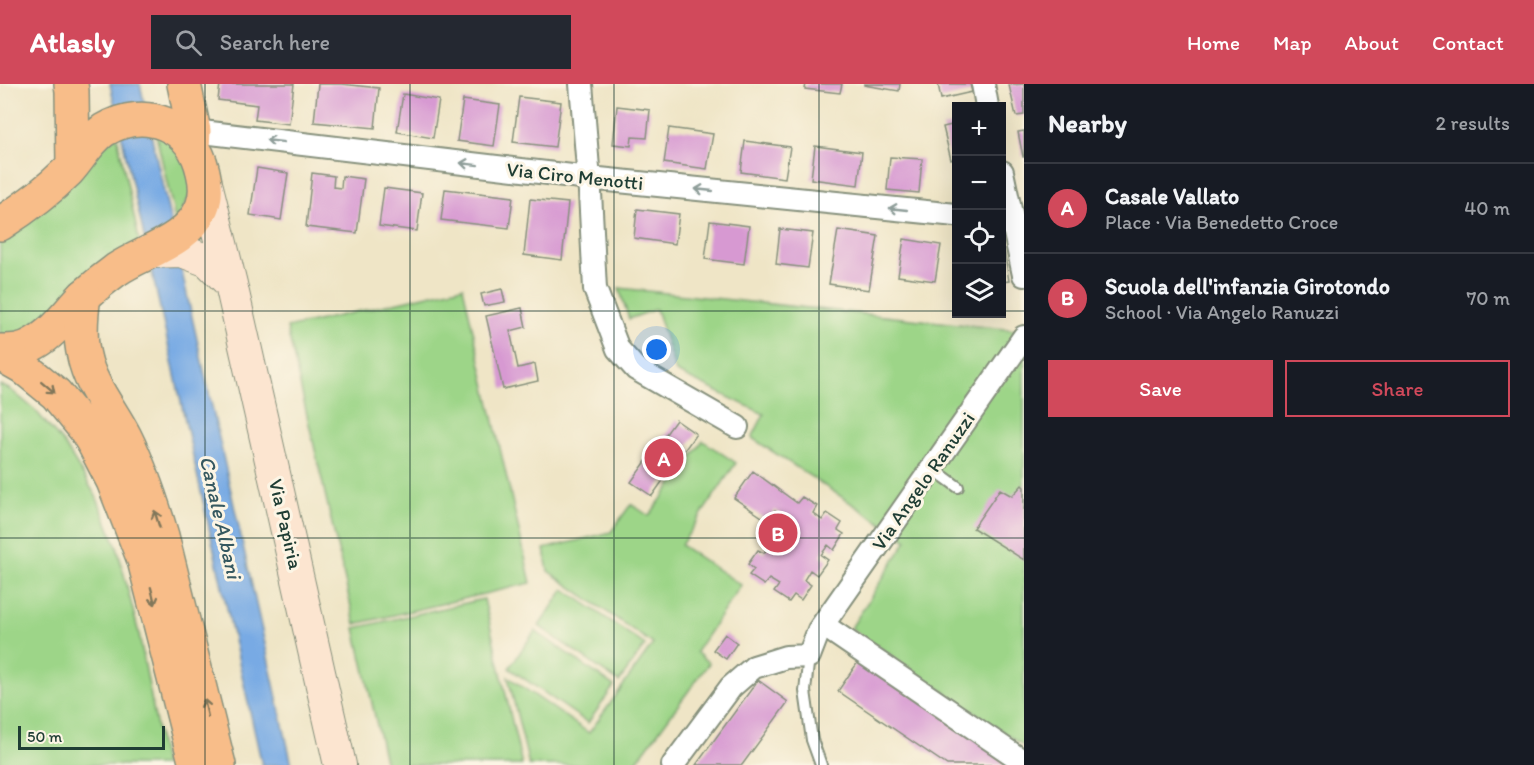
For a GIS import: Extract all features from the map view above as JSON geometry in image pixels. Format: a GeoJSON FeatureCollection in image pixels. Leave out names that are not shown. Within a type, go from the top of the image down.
{"type":"FeatureCollection","features":[{"type":"Feature","properties":{"kind":"main road"},"geometry":{"type":"LineString","coordinates":[[70,84],[74,165]]}},
{"type":"Feature","properties":{"kind":"main road"},"geometry":{"type":"LineString","coordinates":[[0,353],[20,351],[37,342],[59,324],[84,296],[117,270],[174,239],[198,216],[203,206],[207,187],[194,139],[184,84]]}},
{"type":"Feature","properties":{"kind":"main road"},"geometry":{"type":"LineString","coordinates":[[4,219],[34,201],[56,183],[74,165],[89,143],[104,131],[123,122],[148,119],[166,123],[194,139]]}},
{"type":"Feature","properties":{"kind":"main road","name":"Via Papiria"},"geometry":{"type":"LineString","coordinates":[[207,187],[340,765]]}},
{"type":"Feature","properties":{"kind":"main road"},"geometry":{"type":"LineString","coordinates":[[148,252],[182,251],[208,261],[231,284]]}},
{"type":"Feature","properties":{"kind":"main road"},"geometry":{"type":"LineString","coordinates":[[84,296],[81,326],[84,357],[96,386],[133,454],[152,503],[199,679],[219,765]]}},
{"type":"Feature","properties":{"kind":"main road"},"geometry":{"type":"LineString","coordinates":[[0,353],[23,367],[56,394],[90,436],[113,481],[144,560],[195,765]]}},
{"type":"Feature","properties":{"kind":"street"},"geometry":{"type":"LineString","coordinates":[[581,84],[595,289],[618,349],[636,369],[737,428]]}},
{"type":"Feature","properties":{"kind":"street"},"geometry":{"type":"LineString","coordinates":[[983,84],[986,102]]}},
{"type":"Feature","properties":{"kind":"street","name":"Via Ciro Menotti"},"geometry":{"type":"LineString","coordinates":[[194,139],[952,214]]}},
{"type":"Feature","properties":{"kind":"street"},"geometry":{"type":"LineString","coordinates":[[1007,220],[1024,275]]}},
{"type":"Feature","properties":{"kind":"street","name":"Via Angelo Ranuzzi"},"geometry":{"type":"LineString","coordinates":[[809,656],[819,630],[1024,337]]}},
{"type":"Feature","properties":{"kind":"street"},"geometry":{"type":"LineString","coordinates":[[823,625],[1024,762]]}},
{"type":"Feature","properties":{"kind":"street"},"geometry":{"type":"LineString","coordinates":[[673,765],[731,687],[754,667],[786,657],[809,656]]}},
{"type":"Feature","properties":{"kind":"lane"},"geometry":{"type":"LineString","coordinates":[[932,468],[958,487]]}},
{"type":"Feature","properties":{"kind":"lane"},"geometry":{"type":"LineString","coordinates":[[809,656],[805,691],[812,741],[821,765]]}},
{"type":"Feature","properties":{"kind":"green space"},"geometry":{"type":"Polygon","coordinates":[[[155,130],[178,143],[194,187],[176,223],[155,130]]]}},
{"type":"Feature","properties":{"kind":"green space"},"geometry":{"type":"Polygon","coordinates":[[[117,135],[139,240],[20,336],[0,334],[0,232],[117,135]]]}},
{"type":"Feature","properties":{"kind":"green space"},"geometry":{"type":"Polygon","coordinates":[[[463,287],[531,583],[355,624],[287,328],[463,287]]]}},
{"type":"Feature","properties":{"kind":"green space"},"geometry":{"type":"Polygon","coordinates":[[[619,288],[1024,331],[1024,746],[851,628],[907,540],[752,438],[764,414],[676,372],[656,309],[629,319],[619,288]]]}},
{"type":"Feature","properties":{"kind":"green space"},"geometry":{"type":"Polygon","coordinates":[[[0,385],[11,390],[35,410],[64,444],[96,496],[117,547],[139,634],[164,765],[0,765],[0,385]]]}},
{"type":"Feature","properties":{"kind":"green space"},"geometry":{"type":"Polygon","coordinates":[[[703,441],[736,463],[681,545],[741,585],[696,652],[709,663],[634,765],[529,765],[508,677],[589,733],[653,644],[548,571],[544,549],[611,532],[631,504],[649,516],[703,441]]]}},
{"type":"Feature","properties":{"kind":"green space"},"geometry":{"type":"Polygon","coordinates":[[[564,589],[645,645],[619,682],[539,626],[564,589]]]}},
{"type":"Feature","properties":{"kind":"green space"},"geometry":{"type":"Polygon","coordinates":[[[484,599],[522,765],[386,765],[355,628],[484,599]]]}},
{"type":"Feature","properties":{"kind":"green space"},"geometry":{"type":"Polygon","coordinates":[[[535,631],[614,686],[588,723],[509,668],[535,631]]]}},
{"type":"Feature","properties":{"kind":"water","name":"Canale Albani"},"geometry":{"type":"Polygon","coordinates":[[[110,84],[140,84],[292,765],[262,765],[110,84]]]}},
{"type":"Feature","properties":{"kind":"building"},"geometry":{"type":"Polygon","coordinates":[[[220,84],[294,84],[289,124],[255,120],[257,105],[218,100],[220,84]]]}},
{"type":"Feature","properties":{"kind":"building"},"geometry":{"type":"Polygon","coordinates":[[[318,84],[379,88],[375,128],[314,122],[318,84]]]}},
{"type":"Feature","properties":{"kind":"building"},"geometry":{"type":"Polygon","coordinates":[[[806,84],[842,84],[840,93],[805,89],[806,84]]]}},
{"type":"Feature","properties":{"kind":"building"},"geometry":{"type":"Polygon","coordinates":[[[864,84],[900,84],[899,91],[864,84]]]}},
{"type":"Feature","properties":{"kind":"building"},"geometry":{"type":"Polygon","coordinates":[[[938,84],[970,84],[972,92],[941,99],[938,84]]]}},
{"type":"Feature","properties":{"kind":"building"},"geometry":{"type":"Polygon","coordinates":[[[1024,84],[1024,115],[1016,116],[1009,85],[1024,84]]]}},
{"type":"Feature","properties":{"kind":"building"},"geometry":{"type":"Polygon","coordinates":[[[403,94],[439,100],[433,138],[397,132],[403,94]]]}},
{"type":"Feature","properties":{"kind":"building"},"geometry":{"type":"Polygon","coordinates":[[[519,97],[561,102],[555,147],[513,142],[519,97]]]}},
{"type":"Feature","properties":{"kind":"building"},"geometry":{"type":"Polygon","coordinates":[[[463,100],[500,105],[494,146],[457,141],[463,100]]]}},
{"type":"Feature","properties":{"kind":"building"},"geometry":{"type":"Polygon","coordinates":[[[617,106],[650,110],[647,138],[632,137],[631,146],[613,144],[617,106]]]}},
{"type":"Feature","properties":{"kind":"building"},"geometry":{"type":"Polygon","coordinates":[[[952,125],[951,160],[943,127],[952,125]]]}},
{"type":"Feature","properties":{"kind":"building"},"geometry":{"type":"Polygon","coordinates":[[[669,128],[713,134],[707,169],[664,163],[669,128]]]}},
{"type":"Feature","properties":{"kind":"building"},"geometry":{"type":"Polygon","coordinates":[[[1024,131],[1024,157],[1023,157],[1018,132],[1024,131]]]}},
{"type":"Feature","properties":{"kind":"building"},"geometry":{"type":"Polygon","coordinates":[[[745,141],[790,147],[785,178],[741,172],[745,141]]]}},
{"type":"Feature","properties":{"kind":"building"},"geometry":{"type":"Polygon","coordinates":[[[815,146],[862,152],[858,185],[811,179],[815,146]]]}},
{"type":"Feature","properties":{"kind":"building"},"geometry":{"type":"Polygon","coordinates":[[[890,157],[922,159],[919,193],[887,190],[890,157]]]}},
{"type":"Feature","properties":{"kind":"building"},"geometry":{"type":"Polygon","coordinates":[[[257,168],[288,173],[281,220],[250,215],[257,168]]]}},
{"type":"Feature","properties":{"kind":"building"},"geometry":{"type":"Polygon","coordinates":[[[312,173],[334,176],[333,187],[341,188],[342,176],[364,179],[357,233],[306,227],[312,173]]]}},
{"type":"Feature","properties":{"kind":"building"},"geometry":{"type":"Polygon","coordinates":[[[384,188],[422,193],[417,231],[379,226],[384,188]]]}},
{"type":"Feature","properties":{"kind":"building"},"geometry":{"type":"Polygon","coordinates":[[[445,189],[513,197],[509,228],[441,220],[445,189]]]}},
{"type":"Feature","properties":{"kind":"building"},"geometry":{"type":"Polygon","coordinates":[[[530,199],[568,203],[562,260],[524,255],[530,199]]]}},
{"type":"Feature","properties":{"kind":"building"},"geometry":{"type":"Polygon","coordinates":[[[637,209],[679,214],[675,244],[634,238],[637,209]]]}},
{"type":"Feature","properties":{"kind":"building"},"geometry":{"type":"Polygon","coordinates":[[[710,221],[749,226],[744,264],[705,259],[710,221]]]}},
{"type":"Feature","properties":{"kind":"building"},"geometry":{"type":"Polygon","coordinates":[[[780,229],[813,233],[808,268],[776,264],[780,229]]]}},
{"type":"Feature","properties":{"kind":"building"},"geometry":{"type":"Polygon","coordinates":[[[838,230],[878,236],[869,290],[829,284],[838,230]]]}},
{"type":"Feature","properties":{"kind":"building"},"geometry":{"type":"Polygon","coordinates":[[[904,239],[941,245],[935,281],[898,276],[904,239]]]}},
{"type":"Feature","properties":{"kind":"building"},"geometry":{"type":"Polygon","coordinates":[[[1006,262],[1009,281],[1006,281],[1006,262]]]}},
{"type":"Feature","properties":{"kind":"building"},"geometry":{"type":"Polygon","coordinates":[[[502,289],[505,302],[484,306],[481,294],[502,289]]]}},
{"type":"Feature","properties":{"kind":"building"},"geometry":{"type":"Polygon","coordinates":[[[522,308],[526,327],[510,331],[518,368],[535,364],[538,381],[503,389],[486,316],[522,308]]]}},
{"type":"Feature","properties":{"kind":"building"},"geometry":{"type":"Polygon","coordinates":[[[676,420],[696,434],[652,496],[631,482],[676,420]]]}},
{"type":"Feature","properties":{"kind":"building"},"geometry":{"type":"Polygon","coordinates":[[[753,471],[797,503],[802,497],[817,506],[813,513],[822,520],[827,513],[842,523],[838,530],[844,534],[834,550],[828,545],[821,555],[828,560],[817,575],[810,570],[804,580],[811,585],[801,600],[794,595],[789,602],[774,592],[779,585],[769,579],[764,585],[749,575],[754,569],[748,564],[758,550],[764,553],[771,543],[765,540],[775,524],[781,529],[787,518],[775,510],[768,521],[734,498],[753,471]]]}},
{"type":"Feature","properties":{"kind":"building"},"geometry":{"type":"Polygon","coordinates":[[[1022,485],[1024,487],[1024,560],[973,528],[1000,489],[1012,496],[1022,485]]]}},
{"type":"Feature","properties":{"kind":"building"},"geometry":{"type":"Polygon","coordinates":[[[725,634],[737,643],[726,659],[713,650],[725,634]]]}},
{"type":"Feature","properties":{"kind":"building"},"geometry":{"type":"Polygon","coordinates":[[[860,659],[1015,765],[947,765],[838,691],[860,659]]]}},
{"type":"Feature","properties":{"kind":"building"},"geometry":{"type":"Polygon","coordinates":[[[758,680],[788,702],[742,765],[696,765],[758,680]]]}},
{"type":"Feature","properties":{"kind":"place","name":"Casale Vallato"},"geometry":{"type":"Point","coordinates":[664,458]}},
{"type":"Feature","properties":{"kind":"place","name":"Scuola dell'infanzia Girotondo"},"geometry":{"type":"Point","coordinates":[778,533]}}]}
